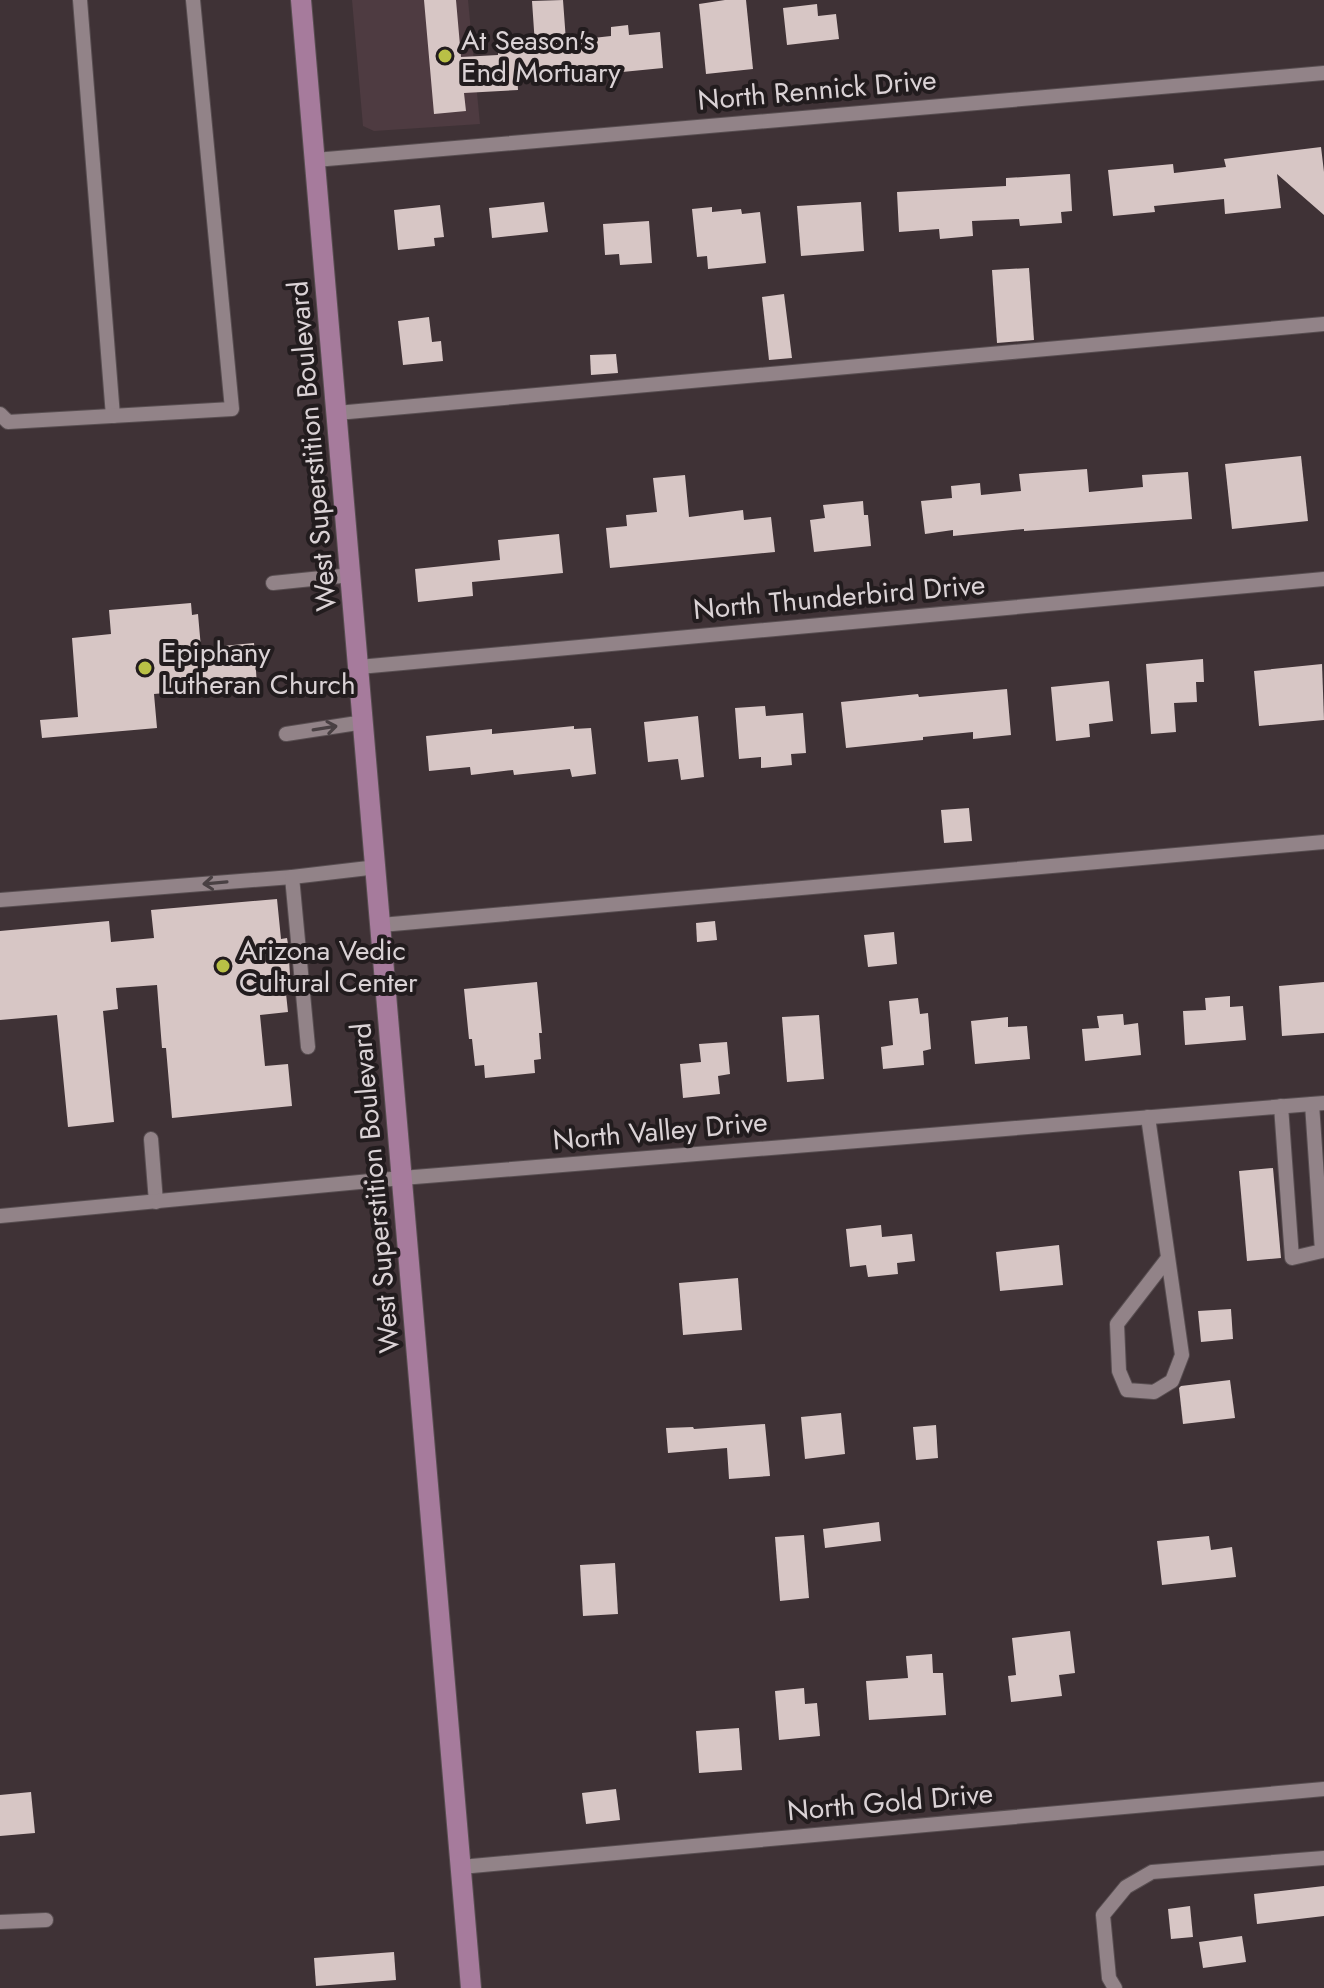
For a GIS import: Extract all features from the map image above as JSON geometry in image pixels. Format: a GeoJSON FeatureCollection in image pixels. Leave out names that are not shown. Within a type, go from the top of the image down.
{"type":"FeatureCollection","features":[{"type":"Feature","properties":{"kind":"main road","name":"West Superstition Boulevard"},"geometry":{"type":"LineString","coordinates":[[301,0],[471,1988]]}},
{"type":"Feature","properties":{"kind":"street"},"geometry":{"type":"LineString","coordinates":[[80,0],[113,416]]}},
{"type":"Feature","properties":{"kind":"street"},"geometry":{"type":"LineString","coordinates":[[0,414],[8,422],[232,409],[193,0]]}},
{"type":"Feature","properties":{"kind":"street","name":"North Rennick Drive"},"geometry":{"type":"LineString","coordinates":[[315,160],[1324,73]]}},
{"type":"Feature","properties":{"kind":"street"},"geometry":{"type":"LineString","coordinates":[[337,413],[1324,324]]}},
{"type":"Feature","properties":{"kind":"street"},"geometry":{"type":"LineString","coordinates":[[273,583],[351,575]]}},
{"type":"Feature","properties":{"kind":"street","name":"North Thunderbird Drive"},"geometry":{"type":"LineString","coordinates":[[359,667],[1324,579]]}},
{"type":"Feature","properties":{"kind":"street"},"geometry":{"type":"LineString","coordinates":[[286,734],[364,722]]}},
{"type":"Feature","properties":{"kind":"street"},"geometry":{"type":"LineString","coordinates":[[381,925],[1324,842]]}},
{"type":"Feature","properties":{"kind":"street"},"geometry":{"type":"LineString","coordinates":[[0,900],[292,877],[377,867]]}},
{"type":"Feature","properties":{"kind":"street"},"geometry":{"type":"LineString","coordinates":[[292,877],[308,1047]]}},
{"type":"Feature","properties":{"kind":"street"},"geometry":{"type":"LineString","coordinates":[[1281,1106],[1292,1258],[1322,1251],[1318,1103]]}},
{"type":"Feature","properties":{"kind":"street","name":"North Valley Drive"},"geometry":{"type":"LineString","coordinates":[[0,1216],[402,1178],[1318,1103]]}},
{"type":"Feature","properties":{"kind":"street"},"geometry":{"type":"LineString","coordinates":[[1148,1117],[1182,1355],[1172,1381],[1154,1392],[1127,1390],[1119,1371],[1117,1324],[1168,1258]]}},
{"type":"Feature","properties":{"kind":"street"},"geometry":{"type":"LineString","coordinates":[[151,1139],[156,1202]]}},
{"type":"Feature","properties":{"kind":"street","name":"North Gold Drive"},"geometry":{"type":"LineString","coordinates":[[461,1867],[1324,1789]]}},
{"type":"Feature","properties":{"kind":"street"},"geometry":{"type":"LineString","coordinates":[[1115,1988],[1109,1978],[1103,1915],[1126,1887],[1152,1872],[1324,1858]]}},
{"type":"Feature","properties":{"kind":"street"},"geometry":{"type":"LineString","coordinates":[[0,1922],[46,1920]]}},
{"type":"Feature","properties":{"kind":"shaded area"},"geometry":{"type":"Polygon","coordinates":[[[352,0],[468,0],[480,124],[374,131],[363,126],[352,0]]]}},
{"type":"Feature","properties":{"kind":"building"},"geometry":{"type":"Polygon","coordinates":[[[424,0],[456,0],[461,57],[498,55],[498,47],[535,45],[532,1],[563,0],[566,41],[611,36],[611,27],[628,25],[629,35],[660,32],[663,68],[612,73],[611,68],[591,70],[590,66],[517,71],[518,90],[464,93],[466,111],[434,114],[424,0]]]}},
{"type":"Feature","properties":{"kind":"building"},"geometry":{"type":"Polygon","coordinates":[[[746,0],[753,69],[706,74],[699,4],[746,0]]]}},
{"type":"Feature","properties":{"kind":"building"},"geometry":{"type":"Polygon","coordinates":[[[817,4],[818,16],[836,14],[839,39],[787,45],[783,8],[817,4]]]}},
{"type":"Feature","properties":{"kind":"building"},"geometry":{"type":"Polygon","coordinates":[[[1321,147],[1324,215],[1277,174],[1281,208],[1225,214],[1224,199],[1154,206],[1155,212],[1113,216],[1108,170],[1173,164],[1174,173],[1226,167],[1224,159],[1321,147]]]}},
{"type":"Feature","properties":{"kind":"building"},"geometry":{"type":"Polygon","coordinates":[[[1070,174],[1072,211],[1061,212],[1062,223],[1020,226],[1019,219],[972,221],[973,236],[940,239],[939,229],[899,232],[897,192],[1006,186],[1006,178],[1070,174]]]}},
{"type":"Feature","properties":{"kind":"building"},"geometry":{"type":"Polygon","coordinates":[[[544,202],[548,232],[492,238],[489,208],[544,202]]]}},
{"type":"Feature","properties":{"kind":"building"},"geometry":{"type":"Polygon","coordinates":[[[861,202],[864,251],[801,256],[797,206],[861,202]]]}},
{"type":"Feature","properties":{"kind":"building"},"geometry":{"type":"Polygon","coordinates":[[[440,205],[444,237],[434,238],[435,246],[398,250],[394,210],[440,205]]]}},
{"type":"Feature","properties":{"kind":"building"},"geometry":{"type":"Polygon","coordinates":[[[712,207],[712,212],[741,209],[742,214],[760,212],[766,263],[708,269],[707,256],[697,257],[692,209],[712,207]]]}},
{"type":"Feature","properties":{"kind":"building"},"geometry":{"type":"Polygon","coordinates":[[[649,221],[652,263],[620,265],[619,254],[605,255],[603,224],[649,221]]]}},
{"type":"Feature","properties":{"kind":"building"},"geometry":{"type":"Polygon","coordinates":[[[1029,268],[1034,340],[997,343],[992,270],[1029,268]]]}},
{"type":"Feature","properties":{"kind":"building"},"geometry":{"type":"Polygon","coordinates":[[[784,294],[792,358],[769,360],[762,297],[784,294]]]}},
{"type":"Feature","properties":{"kind":"building"},"geometry":{"type":"Polygon","coordinates":[[[429,317],[432,342],[441,341],[443,361],[403,365],[398,321],[429,317]]]}},
{"type":"Feature","properties":{"kind":"building"},"geometry":{"type":"Polygon","coordinates":[[[616,354],[618,373],[591,375],[590,355],[616,354]]]}},
{"type":"Feature","properties":{"kind":"building"},"geometry":{"type":"Polygon","coordinates":[[[1301,456],[1308,521],[1232,529],[1225,464],[1301,456]]]}},
{"type":"Feature","properties":{"kind":"building"},"geometry":{"type":"Polygon","coordinates":[[[1087,469],[1089,492],[1143,487],[1142,475],[1188,472],[1192,519],[953,536],[953,530],[925,534],[921,501],[952,498],[951,486],[980,483],[981,495],[1021,491],[1019,474],[1087,469]]]}},
{"type":"Feature","properties":{"kind":"building"},"geometry":{"type":"Polygon","coordinates":[[[685,475],[689,517],[743,510],[744,520],[771,517],[775,552],[610,568],[606,528],[627,526],[626,515],[657,512],[653,478],[685,475]]]}},
{"type":"Feature","properties":{"kind":"building"},"geometry":{"type":"Polygon","coordinates":[[[863,501],[864,515],[868,515],[871,546],[814,552],[810,520],[825,518],[823,505],[863,501]]]}},
{"type":"Feature","properties":{"kind":"building"},"geometry":{"type":"Polygon","coordinates":[[[559,534],[563,573],[472,582],[473,596],[418,602],[415,569],[500,560],[498,540],[559,534]]]}},
{"type":"Feature","properties":{"kind":"building","name":"Epiphany Lutheran Church"},"geometry":{"type":"Polygon","coordinates":[[[191,603],[192,615],[198,614],[201,648],[254,643],[257,685],[154,694],[157,728],[42,738],[40,720],[78,717],[72,638],[111,634],[109,610],[191,603]]]}},
{"type":"Feature","properties":{"kind":"building"},"geometry":{"type":"Polygon","coordinates":[[[1203,659],[1204,682],[1196,682],[1197,702],[1174,703],[1176,732],[1151,734],[1146,664],[1203,659]]]}},
{"type":"Feature","properties":{"kind":"building"},"geometry":{"type":"Polygon","coordinates":[[[1322,664],[1324,720],[1259,726],[1254,671],[1322,664]]]}},
{"type":"Feature","properties":{"kind":"building"},"geometry":{"type":"Polygon","coordinates":[[[1109,681],[1113,721],[1089,724],[1090,737],[1056,741],[1051,687],[1109,681]]]}},
{"type":"Feature","properties":{"kind":"building"},"geometry":{"type":"Polygon","coordinates":[[[1007,689],[1011,735],[973,739],[973,732],[846,748],[841,702],[1007,689]]]}},
{"type":"Feature","properties":{"kind":"building"},"geometry":{"type":"Polygon","coordinates":[[[765,706],[766,716],[803,713],[806,753],[791,754],[792,765],[761,768],[761,757],[739,759],[735,708],[765,706]]]}},
{"type":"Feature","properties":{"kind":"building"},"geometry":{"type":"Polygon","coordinates":[[[698,716],[704,777],[681,780],[678,759],[648,762],[644,722],[698,716]]]}},
{"type":"Feature","properties":{"kind":"building"},"geometry":{"type":"Polygon","coordinates":[[[574,726],[574,729],[591,728],[596,774],[572,777],[570,769],[514,775],[513,770],[471,775],[470,767],[429,771],[426,736],[492,729],[492,734],[574,726]]]}},
{"type":"Feature","properties":{"kind":"building"},"geometry":{"type":"Polygon","coordinates":[[[969,808],[972,841],[944,843],[941,810],[969,808]]]}},
{"type":"Feature","properties":{"kind":"building"},"geometry":{"type":"Polygon","coordinates":[[[277,899],[281,939],[287,938],[288,944],[290,975],[284,975],[288,1012],[260,1015],[265,1066],[288,1064],[292,1106],[172,1118],[157,985],[116,988],[118,1009],[103,1011],[114,1122],[68,1127],[57,1015],[0,1020],[0,931],[109,921],[111,942],[154,938],[151,910],[277,899]]]}},
{"type":"Feature","properties":{"kind":"building"},"geometry":{"type":"Polygon","coordinates":[[[715,921],[717,940],[697,942],[696,923],[715,921]]]}},
{"type":"Feature","properties":{"kind":"building"},"geometry":{"type":"Polygon","coordinates":[[[894,932],[897,964],[868,967],[864,935],[894,932]]]}},
{"type":"Feature","properties":{"kind":"building"},"geometry":{"type":"Polygon","coordinates":[[[537,982],[542,1033],[539,1033],[541,1059],[534,1060],[535,1073],[485,1078],[484,1065],[475,1066],[464,989],[537,982]]]}},
{"type":"Feature","properties":{"kind":"building"},"geometry":{"type":"Polygon","coordinates":[[[1324,982],[1324,1033],[1282,1036],[1279,986],[1324,982]]]}},
{"type":"Feature","properties":{"kind":"building"},"geometry":{"type":"Polygon","coordinates":[[[1230,996],[1230,1007],[1243,1006],[1246,1040],[1185,1045],[1183,1011],[1206,1010],[1205,998],[1230,996]]]}},
{"type":"Feature","properties":{"kind":"building"},"geometry":{"type":"Polygon","coordinates":[[[918,998],[920,1014],[928,1013],[931,1049],[923,1051],[924,1065],[883,1069],[881,1047],[893,1045],[889,1001],[918,998]]]}},
{"type":"Feature","properties":{"kind":"building"},"geometry":{"type":"Polygon","coordinates":[[[1123,1014],[1124,1025],[1138,1023],[1141,1055],[1085,1061],[1082,1029],[1099,1028],[1097,1016],[1123,1014]]]}},
{"type":"Feature","properties":{"kind":"building"},"geometry":{"type":"Polygon","coordinates":[[[819,1015],[824,1079],[787,1082],[782,1017],[819,1015]]]}},
{"type":"Feature","properties":{"kind":"building"},"geometry":{"type":"Polygon","coordinates":[[[1008,1017],[1008,1027],[1027,1026],[1030,1059],[975,1064],[971,1021],[1008,1017]]]}},
{"type":"Feature","properties":{"kind":"building"},"geometry":{"type":"Polygon","coordinates":[[[727,1042],[730,1074],[718,1076],[720,1094],[683,1098],[680,1064],[701,1062],[699,1044],[727,1042]]]}},
{"type":"Feature","properties":{"kind":"building"},"geometry":{"type":"Polygon","coordinates":[[[1273,1168],[1281,1258],[1247,1261],[1239,1171],[1273,1168]]]}},
{"type":"Feature","properties":{"kind":"building"},"geometry":{"type":"Polygon","coordinates":[[[881,1225],[882,1237],[912,1234],[915,1261],[897,1263],[898,1274],[868,1277],[866,1265],[850,1267],[846,1229],[881,1225]]]}},
{"type":"Feature","properties":{"kind":"building"},"geometry":{"type":"Polygon","coordinates":[[[1059,1245],[1063,1285],[1000,1291],[996,1252],[1059,1245]]]}},
{"type":"Feature","properties":{"kind":"building"},"geometry":{"type":"Polygon","coordinates":[[[738,1278],[742,1330],[683,1335],[679,1283],[738,1278]]]}},
{"type":"Feature","properties":{"kind":"building"},"geometry":{"type":"Polygon","coordinates":[[[1231,1309],[1233,1339],[1201,1342],[1198,1311],[1231,1309]]]}},
{"type":"Feature","properties":{"kind":"building"},"geometry":{"type":"Polygon","coordinates":[[[1230,1380],[1235,1418],[1183,1424],[1181,1386],[1230,1380]]]}},
{"type":"Feature","properties":{"kind":"building"},"geometry":{"type":"Polygon","coordinates":[[[841,1413],[845,1454],[805,1459],[801,1417],[841,1413]]]}},
{"type":"Feature","properties":{"kind":"building"},"geometry":{"type":"Polygon","coordinates":[[[765,1424],[770,1476],[729,1479],[727,1448],[668,1453],[666,1428],[765,1424]]]}},
{"type":"Feature","properties":{"kind":"building"},"geometry":{"type":"Polygon","coordinates":[[[936,1425],[938,1458],[916,1460],[913,1427],[936,1425]]]}},
{"type":"Feature","properties":{"kind":"building"},"geometry":{"type":"Polygon","coordinates":[[[879,1522],[881,1541],[825,1548],[823,1529],[879,1522]]]}},
{"type":"Feature","properties":{"kind":"building"},"geometry":{"type":"Polygon","coordinates":[[[804,1535],[809,1598],[780,1601],[775,1537],[804,1535]]]}},
{"type":"Feature","properties":{"kind":"building"},"geometry":{"type":"Polygon","coordinates":[[[1209,1536],[1211,1550],[1232,1547],[1236,1577],[1162,1585],[1157,1541],[1209,1536]]]}},
{"type":"Feature","properties":{"kind":"building"},"geometry":{"type":"Polygon","coordinates":[[[615,1563],[618,1614],[583,1616],[580,1565],[615,1563]]]}},
{"type":"Feature","properties":{"kind":"building"},"geometry":{"type":"Polygon","coordinates":[[[1070,1631],[1075,1673],[1059,1675],[1062,1696],[1011,1702],[1008,1676],[1016,1675],[1012,1638],[1070,1631]]]}},
{"type":"Feature","properties":{"kind":"building"},"geometry":{"type":"Polygon","coordinates":[[[932,1654],[933,1673],[943,1673],[946,1715],[869,1720],[866,1681],[908,1678],[906,1656],[932,1654]]]}},
{"type":"Feature","properties":{"kind":"building"},"geometry":{"type":"Polygon","coordinates":[[[804,1688],[805,1704],[817,1703],[820,1736],[779,1740],[775,1691],[804,1688]]]}},
{"type":"Feature","properties":{"kind":"building"},"geometry":{"type":"Polygon","coordinates":[[[739,1728],[742,1770],[699,1773],[696,1731],[739,1728]]]}},
{"type":"Feature","properties":{"kind":"building"},"geometry":{"type":"Polygon","coordinates":[[[616,1789],[620,1820],[586,1824],[582,1793],[616,1789]]]}},
{"type":"Feature","properties":{"kind":"building"},"geometry":{"type":"Polygon","coordinates":[[[31,1792],[35,1833],[0,1836],[0,1795],[31,1792]]]}},
{"type":"Feature","properties":{"kind":"building"},"geometry":{"type":"Polygon","coordinates":[[[1324,1886],[1324,1916],[1257,1924],[1254,1894],[1324,1886]]]}},
{"type":"Feature","properties":{"kind":"building"},"geometry":{"type":"Polygon","coordinates":[[[1190,1906],[1193,1937],[1171,1939],[1168,1909],[1190,1906]]]}},
{"type":"Feature","properties":{"kind":"building"},"geometry":{"type":"Polygon","coordinates":[[[1242,1936],[1246,1962],[1203,1968],[1199,1942],[1242,1936]]]}},
{"type":"Feature","properties":{"kind":"building"},"geometry":{"type":"Polygon","coordinates":[[[394,1952],[396,1980],[316,1986],[314,1958],[394,1952]]]}},
{"type":"Feature","properties":{"kind":"place","name":"At Season's End Mortuary"},"geometry":{"type":"Point","coordinates":[445,56]}},
{"type":"Feature","properties":{"kind":"place","name":"Epiphany Lutheran Church"},"geometry":{"type":"Point","coordinates":[145,668]}},
{"type":"Feature","properties":{"kind":"place","name":"Arizona Vedic Cultural Center"},"geometry":{"type":"Point","coordinates":[223,966]}}]}
